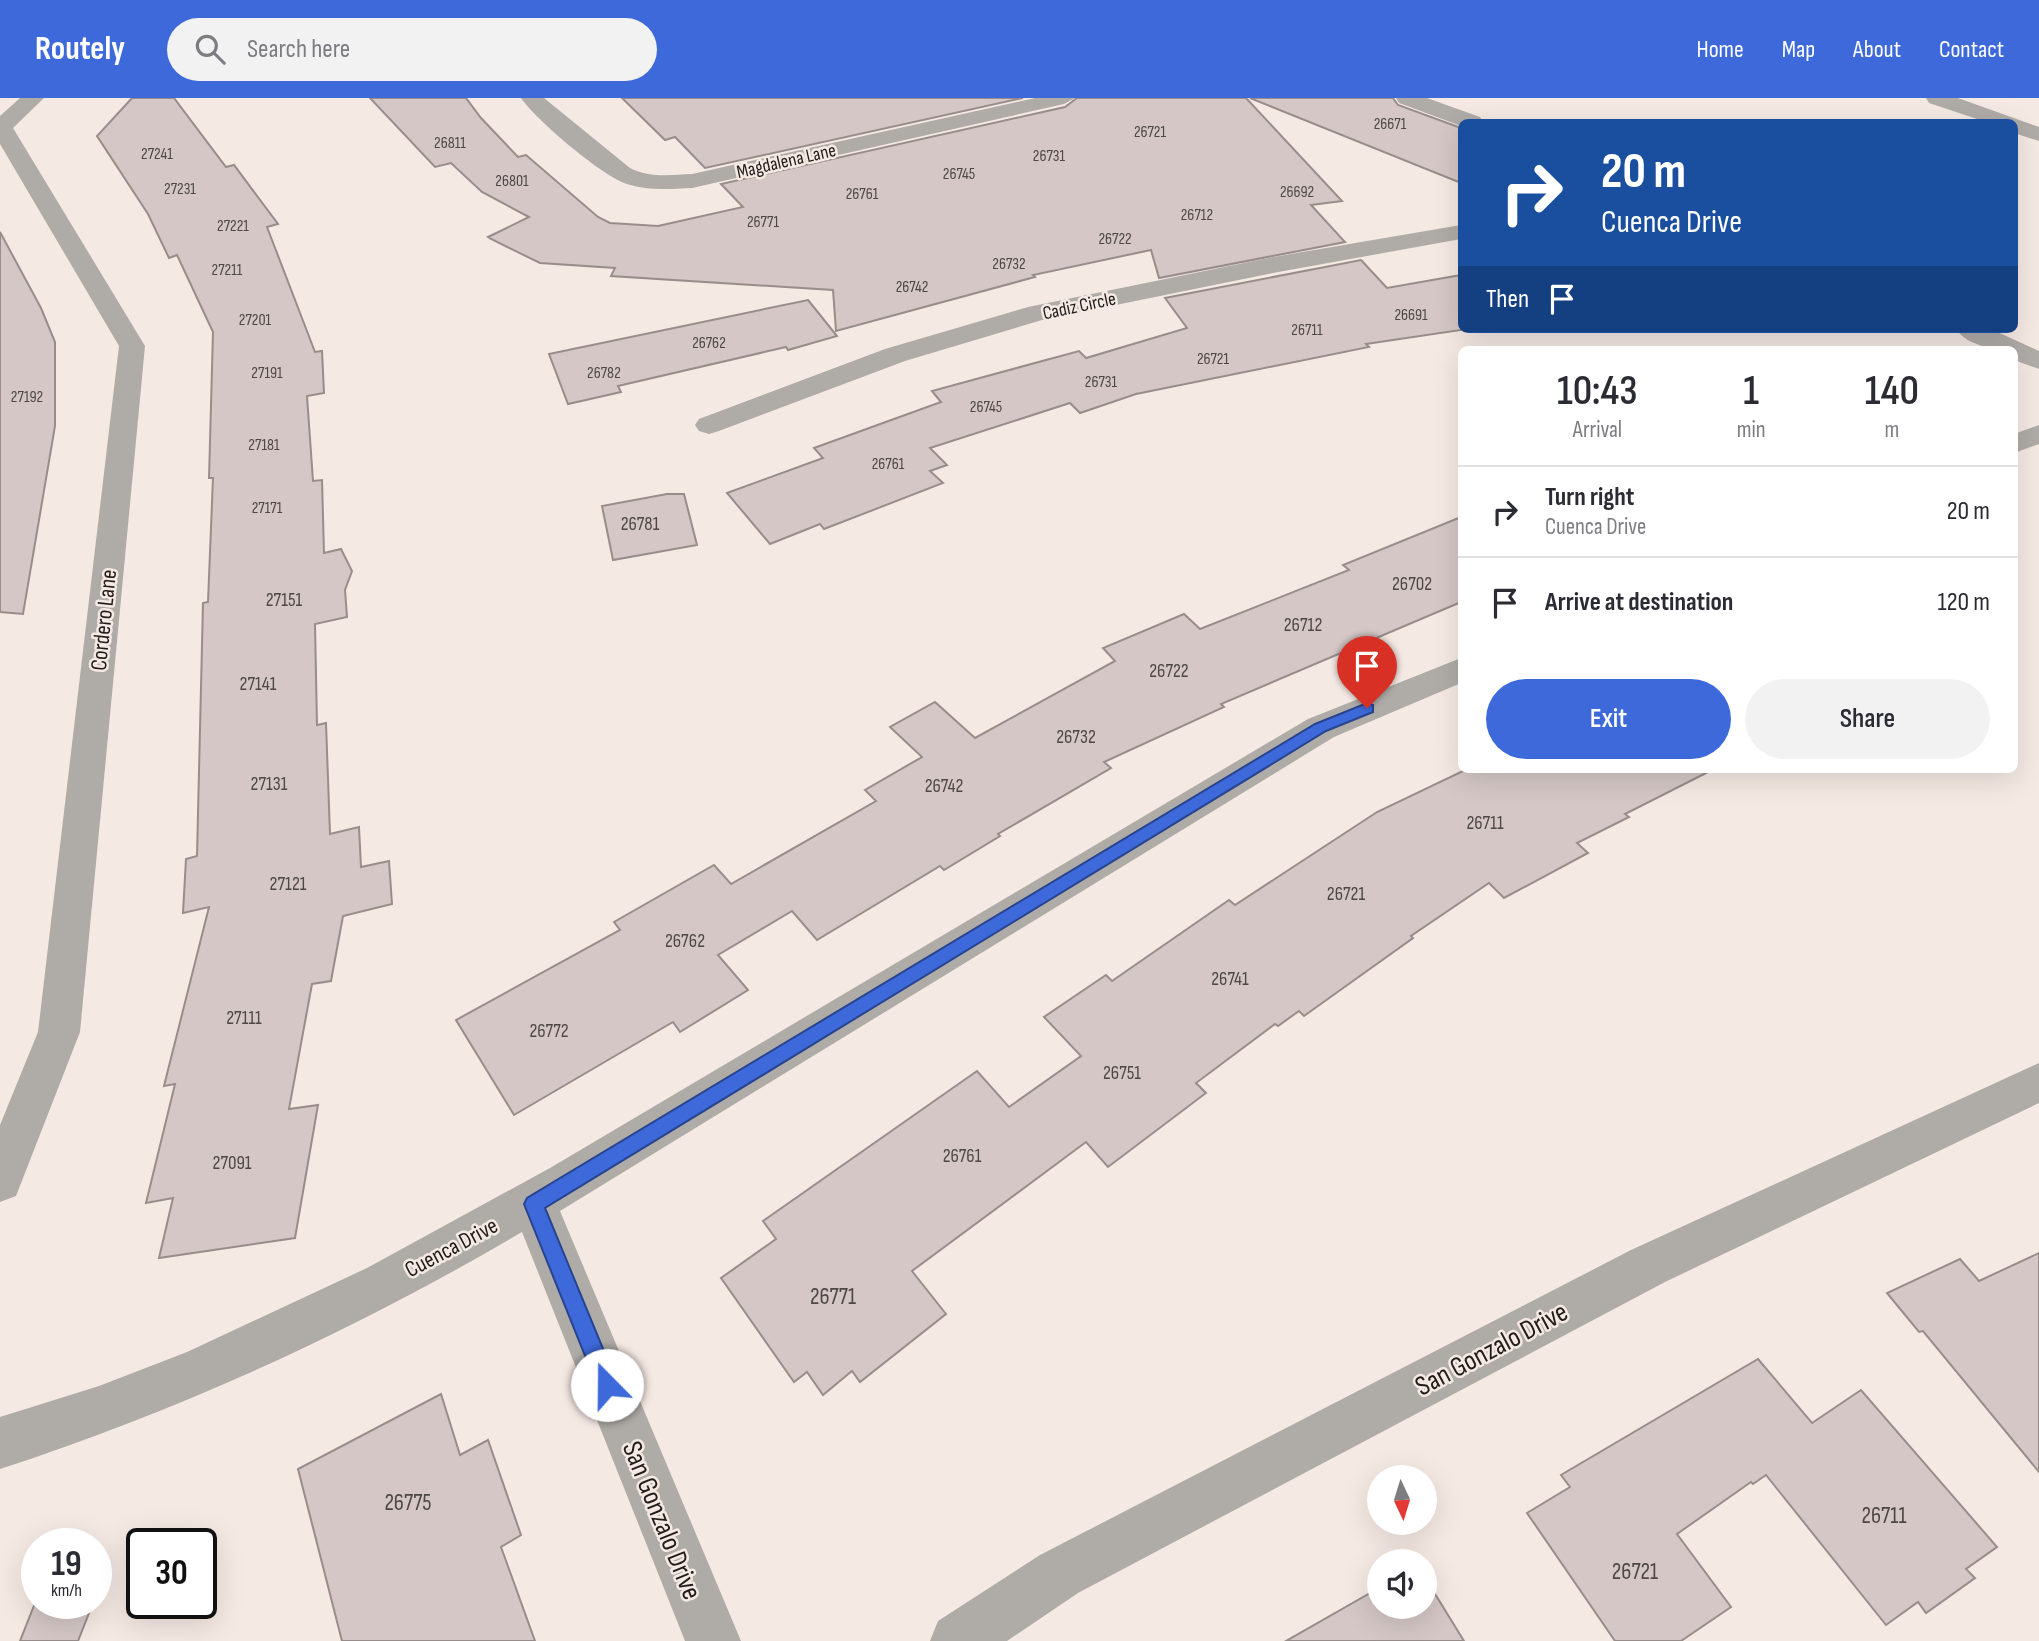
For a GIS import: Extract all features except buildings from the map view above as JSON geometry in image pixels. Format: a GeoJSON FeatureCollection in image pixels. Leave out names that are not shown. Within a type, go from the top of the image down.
{"type":"FeatureCollection","features":[{"type":"Feature","properties":{"kind":"street","name":"Cordero Lane"},"geometry":{"type":"LineString","coordinates":[[0,1181],[60,1032],[132,345],[1,127],[33,98]]}},
{"type":"Feature","properties":{"kind":"street","name":"Magdalena Lane"},"geometry":{"type":"LineString","coordinates":[[532,98],[551,117],[630,177],[658,183],[692,181],[1064,98]]}},
{"type":"Feature","properties":{"kind":"street"},"geometry":{"type":"LineString","coordinates":[[1407,98],[1464,119]]}},
{"type":"Feature","properties":{"kind":"street"},"geometry":{"type":"LineString","coordinates":[[1937,98],[1969,103],[2000,119]]}},
{"type":"Feature","properties":{"kind":"street"},"geometry":{"type":"LineString","coordinates":[[2018,126],[2039,134]]}},
{"type":"Feature","properties":{"kind":"street","name":"Cadiz Circle"},"geometry":{"type":"LineString","coordinates":[[709,425],[895,355],[1037,313],[1273,265],[1458,233]]}},
{"type":"Feature","properties":{"kind":"street"},"geometry":{"type":"LineString","coordinates":[[1978,333],[2007,346]]}},
{"type":"Feature","properties":{"kind":"street"},"geometry":{"type":"LineString","coordinates":[[2018,351],[2039,360]]}},
{"type":"Feature","properties":{"kind":"street"},"geometry":{"type":"LineString","coordinates":[[2018,442],[2039,434]]}},
{"type":"Feature","properties":{"kind":"street","name":"Cuenca Drive"},"geometry":{"type":"LineString","coordinates":[[0,1443],[66,1424],[277,1339],[534,1204],[1321,728],[1458,671]]}},
{"type":"Feature","properties":{"kind":"street","name":"San Gonzalo Drive"},"geometry":{"type":"LineString","coordinates":[[958,1641],[1059,1574],[1648,1266],[2039,1082]]}},
{"type":"Feature","properties":{"kind":"street","name":"San Gonzalo Drive"},"geometry":{"type":"LineString","coordinates":[[534,1204],[713,1641]]}},
{"type":"Feature","properties":{"kind":"route"},"geometry":{"type":"LineString","coordinates":[[607,1385],[534,1204],[1321,728],[1367,708]]}}]}
